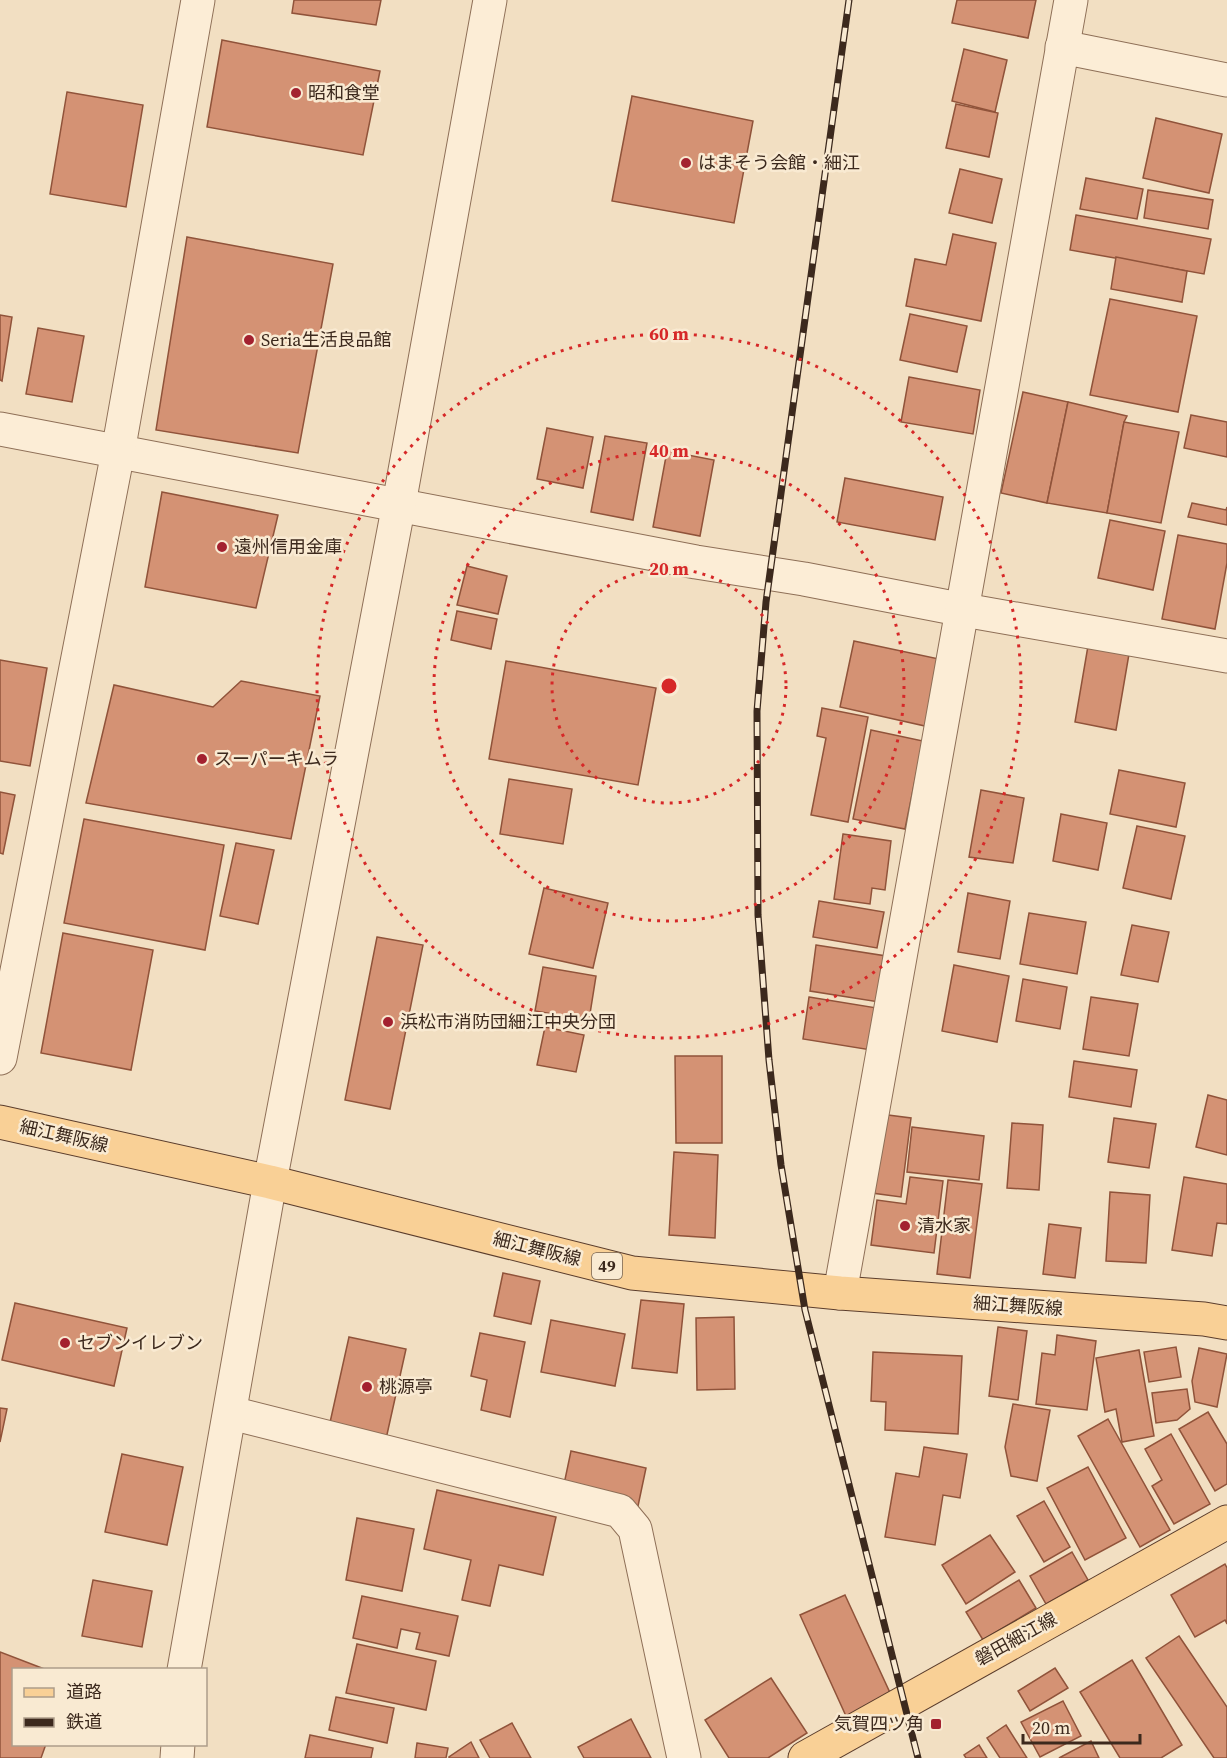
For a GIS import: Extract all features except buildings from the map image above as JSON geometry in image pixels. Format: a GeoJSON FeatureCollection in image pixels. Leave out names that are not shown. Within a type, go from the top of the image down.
{"type":"FeatureCollection","features":[{"type":"Feature","properties":{"kind":"main road","name":"細江舞阪線"},"geometry":{"type":"LineString","coordinates":[[0,1122],[270,1182],[632,1273],[840,1293],[1227,1323]]}},
{"type":"Feature","properties":{"kind":"main road","name":"磐田細江線"},"geometry":{"type":"LineString","coordinates":[[805,1758],[1227,1521]]}},
{"type":"Feature","properties":{"kind":"street"},"geometry":{"type":"LineString","coordinates":[[0,1058],[118,452],[198,0]]}},
{"type":"Feature","properties":{"kind":"street"},"geometry":{"type":"LineString","coordinates":[[184,1668],[270,1182],[399,504],[490,0]]}},
{"type":"Feature","properties":{"kind":"street"},"geometry":{"type":"LineString","coordinates":[[840,1293],[964,610],[989,451],[1071,0]]}},
{"type":"Feature","properties":{"kind":"street"},"geometry":{"type":"LineString","coordinates":[[1062,47],[1227,80]]}},
{"type":"Feature","properties":{"kind":"street"},"geometry":{"type":"LineString","coordinates":[[0,429],[696,562],[804,579],[964,610],[1227,656]]}},
{"type":"Feature","properties":{"kind":"street"},"geometry":{"type":"LineString","coordinates":[[231,1413],[620,1511],[634,1529],[684,1758]]}},
{"type":"Feature","properties":{"kind":"railway"},"geometry":{"type":"LineString","coordinates":[[849,0],[766,602],[757,711],[758,915],[769,1060],[781,1165],[805,1310],[918,1758]]}},
{"type":"Feature","properties":{"kind":"place","name":"昭和食堂"},"geometry":{"type":"Point","coordinates":[296,93]}},
{"type":"Feature","properties":{"kind":"place","name":"はまそう会館・細江"},"geometry":{"type":"Point","coordinates":[686,163]}},
{"type":"Feature","properties":{"kind":"place","name":"Seria生活良品館"},"geometry":{"type":"Point","coordinates":[249,340]}},
{"type":"Feature","properties":{"kind":"place","name":"遠州信用金庫"},"geometry":{"type":"Point","coordinates":[222,547]}},
{"type":"Feature","properties":{"kind":"place","name":"スーパーキムラ"},"geometry":{"type":"Point","coordinates":[202,759]}},
{"type":"Feature","properties":{"kind":"place","name":"浜松市消防団細江中央分団"},"geometry":{"type":"Point","coordinates":[388,1022]}},
{"type":"Feature","properties":{"kind":"place","name":"清水家"},"geometry":{"type":"Point","coordinates":[905,1226]}},
{"type":"Feature","properties":{"kind":"place","name":"セブンイレブン"},"geometry":{"type":"Point","coordinates":[65,1343]}},
{"type":"Feature","properties":{"kind":"place","name":"桃源亭"},"geometry":{"type":"Point","coordinates":[367,1387]}},
{"type":"Feature","properties":{"kind":"place","name":"気賀四ツ角"},"geometry":{"type":"Point","coordinates":[936,1724]}}]}
